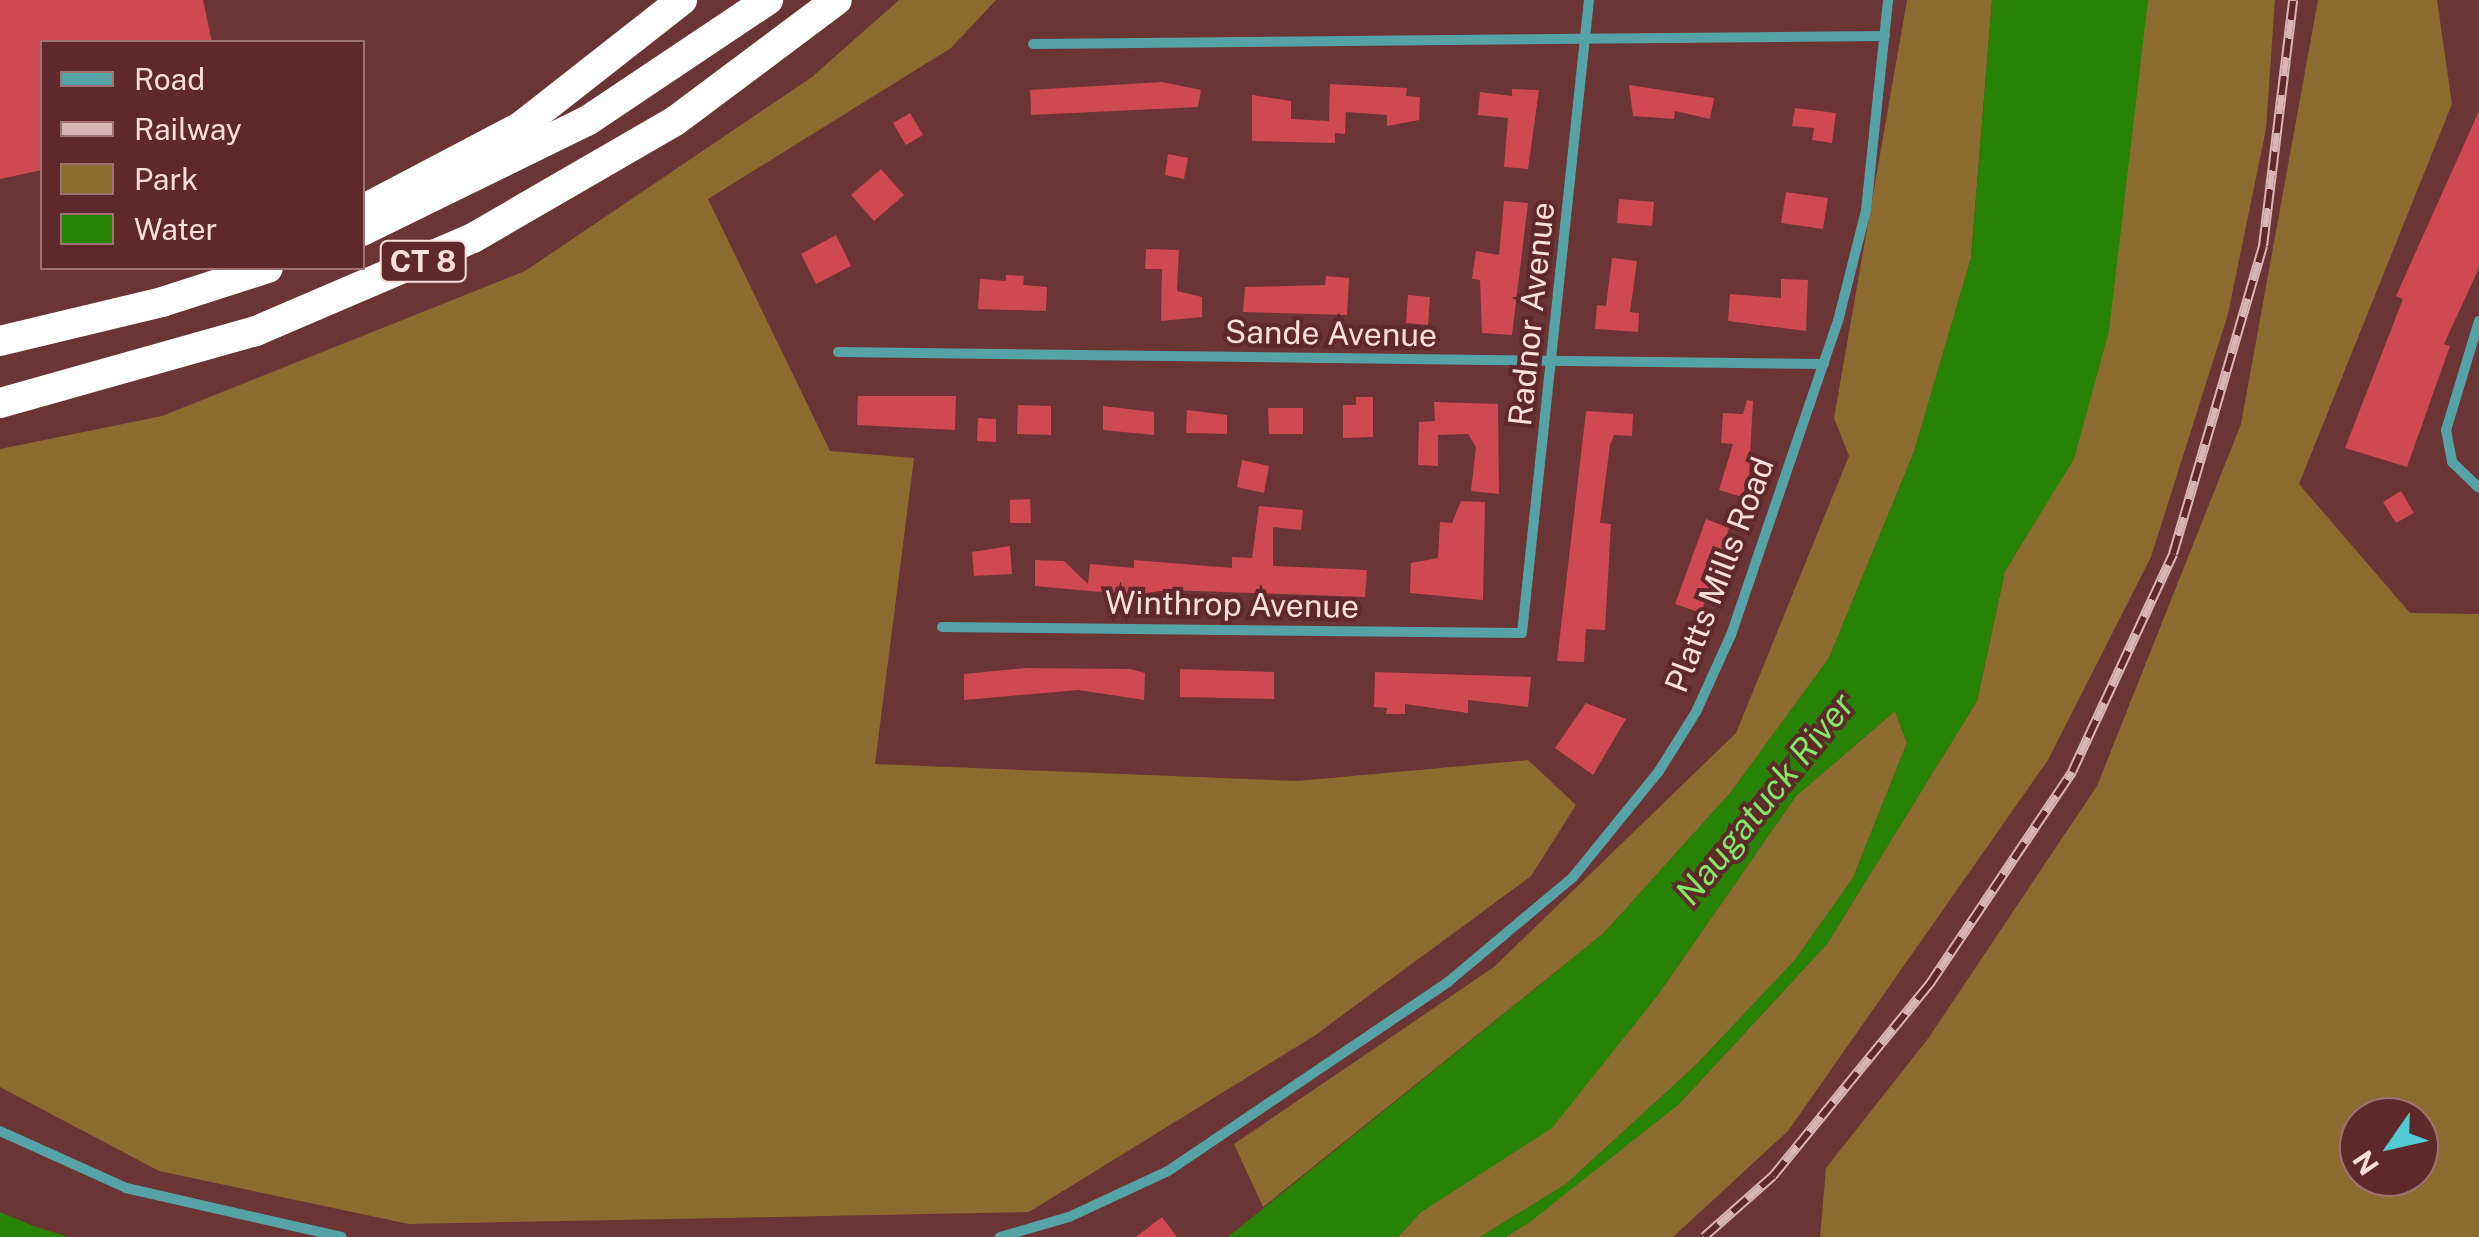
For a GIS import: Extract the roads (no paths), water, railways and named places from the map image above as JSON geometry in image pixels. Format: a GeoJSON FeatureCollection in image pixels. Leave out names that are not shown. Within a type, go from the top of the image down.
{"type":"FeatureCollection","features":[{"type":"Feature","properties":{"kind":"highway"},"geometry":{"type":"LineString","coordinates":[[365,208],[520,126],[682,0]]}},
{"type":"Feature","properties":{"kind":"highway","name":"CT 8"},"geometry":{"type":"LineString","coordinates":[[365,230],[587,122],[768,0]]}},
{"type":"Feature","properties":{"kind":"highway","name":"CT 8"},"geometry":{"type":"LineString","coordinates":[[0,403],[256,332],[472,238],[675,120],[837,0]]}},
{"type":"Feature","properties":{"kind":"highway"},"geometry":{"type":"LineString","coordinates":[[87,322],[217,270]]}},
{"type":"Feature","properties":{"kind":"highway"},"geometry":{"type":"LineString","coordinates":[[0,341],[87,322],[261,270]]}},
{"type":"Feature","properties":{"kind":"street","name":"Radnor Avenue"},"geometry":{"type":"LineString","coordinates":[[1522,633],[1589,0]]}},
{"type":"Feature","properties":{"kind":"street","name":"Platts Mills Road"},"geometry":{"type":"LineString","coordinates":[[1000,1237],[1101,1205],[1198,1153],[1483,957],[1573,878],[1659,771],[1696,712],[1731,635],[1824,364],[1866,210],[1888,0]]}},
{"type":"Feature","properties":{"kind":"street"},"geometry":{"type":"LineString","coordinates":[[1033,44],[1585,34],[1885,36]]}},
{"type":"Feature","properties":{"kind":"street"},"geometry":{"type":"LineString","coordinates":[[2479,321],[2446,430],[2452,462],[2479,488]]}},
{"type":"Feature","properties":{"kind":"street","name":"Sande Avenue"},"geometry":{"type":"LineString","coordinates":[[838,352],[1824,364]]}},
{"type":"Feature","properties":{"kind":"street","name":"Winthrop Avenue"},"geometry":{"type":"LineString","coordinates":[[942,628],[1522,633]]}},
{"type":"Feature","properties":{"kind":"street"},"geometry":{"type":"LineString","coordinates":[[0,1131],[126,1188],[341,1237]]}},
{"type":"Feature","properties":{"kind":"water","name":"Naugatuck River"},"geometry":{"type":"Polygon","coordinates":[[[1992,0],[2148,0],[2109,331],[2074,459],[2005,571],[1977,701],[1827,944],[1679,1104],[1530,1222],[1506,1237],[1480,1237],[1566,1184],[1696,1065],[1795,960],[1853,878],[1907,743],[1895,711],[1796,796],[1657,996],[1552,1128],[1421,1212],[1398,1237],[1228,1237],[1604,933],[1731,792],[1829,658],[1914,452],[1971,258],[1992,0]]]}},
{"type":"Feature","properties":{"kind":"water"},"geometry":{"type":"Polygon","coordinates":[[[0,1212],[36,1227],[69,1237],[0,1237],[0,1212]]]}},
{"type":"Feature","properties":{"kind":"railway"},"geometry":{"type":"LineString","coordinates":[[1704,1237],[1773,1176],[1929,985],[2072,772],[2173,554],[2263,246],[2293,0]]}}]}
